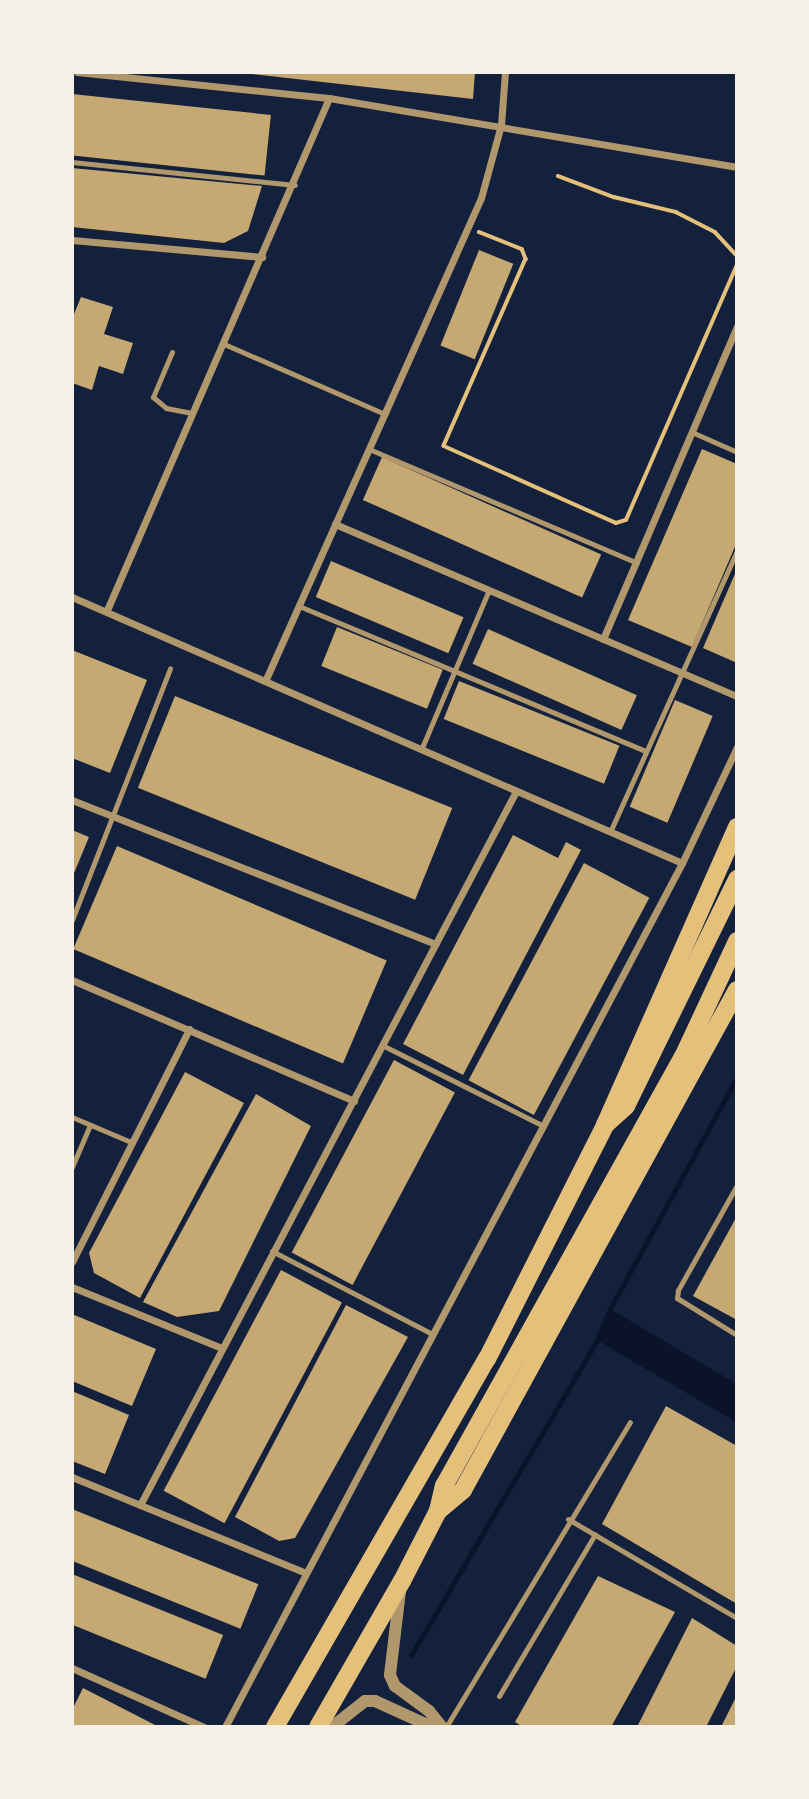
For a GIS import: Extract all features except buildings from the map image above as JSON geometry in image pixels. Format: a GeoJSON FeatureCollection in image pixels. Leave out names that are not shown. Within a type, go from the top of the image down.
{"type":"FeatureCollection","features":[{"type":"Feature","properties":{"kind":"main road"},"geometry":{"type":"LineString","coordinates":[[275,1727],[487,1359],[605,1125],[737,827]]}},
{"type":"Feature","properties":{"kind":"main road"},"geometry":{"type":"LineString","coordinates":[[605,1125],[626,1106],[737,879]]}},
{"type":"Feature","properties":{"kind":"main road"},"geometry":{"type":"LineString","coordinates":[[318,1727],[402,1581],[438,1511],[444,1486],[683,1057],[737,941]]}},
{"type":"Feature","properties":{"kind":"main road"},"geometry":{"type":"LineString","coordinates":[[438,1511],[463,1490],[737,990]]}},
{"type":"Feature","properties":{"kind":"street"},"geometry":{"type":"LineString","coordinates":[[76,72],[329,98],[737,167]]}},
{"type":"Feature","properties":{"kind":"street"},"geometry":{"type":"LineString","coordinates":[[266,679],[468,227],[494,162],[501,125],[505,72]]}},
{"type":"Feature","properties":{"kind":"street"},"geometry":{"type":"LineString","coordinates":[[107,610],[191,413],[225,344],[295,185],[329,98]]}},
{"type":"Feature","properties":{"kind":"street"},"geometry":{"type":"LineString","coordinates":[[72,240],[262,257]]}},
{"type":"Feature","properties":{"kind":"street"},"geometry":{"type":"LineString","coordinates":[[603,639],[694,433],[737,327]]}},
{"type":"Feature","properties":{"kind":"street"},"geometry":{"type":"LineString","coordinates":[[335,524],[737,696]]}},
{"type":"Feature","properties":{"kind":"street"},"geometry":{"type":"LineString","coordinates":[[72,597],[266,679],[515,793],[682,863]]}},
{"type":"Feature","properties":{"kind":"street"},"geometry":{"type":"LineString","coordinates":[[225,1727],[304,1572],[682,863],[737,747]]}},
{"type":"Feature","properties":{"kind":"street"},"geometry":{"type":"LineString","coordinates":[[140,1505],[219,1347],[384,1046],[515,793]]}},
{"type":"Feature","properties":{"kind":"street"},"geometry":{"type":"LineString","coordinates":[[72,800],[435,944]]}},
{"type":"Feature","properties":{"kind":"street"},"geometry":{"type":"LineString","coordinates":[[72,980],[354,1101]]}},
{"type":"Feature","properties":{"kind":"street"},"geometry":{"type":"LineString","coordinates":[[72,1262],[189,1029]]}},
{"type":"Feature","properties":{"kind":"street"},"geometry":{"type":"LineString","coordinates":[[72,1287],[219,1347]]}},
{"type":"Feature","properties":{"kind":"street"},"geometry":{"type":"LineString","coordinates":[[72,1477],[304,1572]]}},
{"type":"Feature","properties":{"kind":"street"},"geometry":{"type":"LineString","coordinates":[[402,1581],[390,1675],[395,1686],[429,1711],[444,1727]]}},
{"type":"Feature","properties":{"kind":"street"},"geometry":{"type":"LineString","coordinates":[[72,1668],[204,1727]]}},
{"type":"Feature","properties":{"kind":"street"},"geometry":{"type":"LineString","coordinates":[[332,1727],[354,1707],[375,1701],[432,1727]]}},
{"type":"Feature","properties":{"kind":"lane"},"geometry":{"type":"LineString","coordinates":[[72,162],[295,185]]}},
{"type":"Feature","properties":{"kind":"lane"},"geometry":{"type":"LineString","coordinates":[[225,344],[385,414]]}},
{"type":"Feature","properties":{"kind":"lane"},"geometry":{"type":"LineString","coordinates":[[172,352],[153,397],[166,408],[191,413]]}},
{"type":"Feature","properties":{"kind":"lane"},"geometry":{"type":"LineString","coordinates":[[694,433],[737,452]]}},
{"type":"Feature","properties":{"kind":"lane"},"geometry":{"type":"LineString","coordinates":[[369,449],[637,564]]}},
{"type":"Feature","properties":{"kind":"lane"},"geometry":{"type":"LineString","coordinates":[[610,832],[644,750],[737,551]]}},
{"type":"Feature","properties":{"kind":"lane"},"geometry":{"type":"LineString","coordinates":[[421,750],[489,590]]}},
{"type":"Feature","properties":{"kind":"lane"},"geometry":{"type":"LineString","coordinates":[[299,606],[644,750]]}},
{"type":"Feature","properties":{"kind":"lane"},"geometry":{"type":"LineString","coordinates":[[72,920],[170,668]]}},
{"type":"Feature","properties":{"kind":"lane"},"geometry":{"type":"LineString","coordinates":[[384,1046],[544,1126]]}},
{"type":"Feature","properties":{"kind":"lane"},"geometry":{"type":"LineString","coordinates":[[72,1117],[131,1142]]}},
{"type":"Feature","properties":{"kind":"lane"},"geometry":{"type":"LineString","coordinates":[[72,1167],[90,1125]]}},
{"type":"Feature","properties":{"kind":"lane"},"geometry":{"type":"LineString","coordinates":[[737,1185],[678,1290],[677,1298],[737,1335]]}},
{"type":"Feature","properties":{"kind":"lane"},"geometry":{"type":"LineString","coordinates":[[272,1251],[432,1334]]}},
{"type":"Feature","properties":{"kind":"lane"},"geometry":{"type":"LineString","coordinates":[[444,1727],[568,1519],[630,1422]]}},
{"type":"Feature","properties":{"kind":"lane"},"geometry":{"type":"LineString","coordinates":[[568,1519],[737,1618]]}},
{"type":"Feature","properties":{"kind":"lane"},"geometry":{"type":"LineString","coordinates":[[499,1696],[596,1534]]}},
{"type":"Feature","properties":{"kind":"path"},"geometry":{"type":"LineString","coordinates":[[558,176],[614,197],[676,212],[715,232],[737,257]]}},
{"type":"Feature","properties":{"kind":"path"},"geometry":{"type":"LineString","coordinates":[[468,227],[522,249],[526,259],[444,446],[616,523],[626,520],[737,265]]}},
{"type":"Feature","properties":{"kind":"water"},"geometry":{"type":"Polygon","coordinates":[[[610,1309],[737,1384],[737,1423],[597,1340],[610,1309]]]}},
{"type":"Feature","properties":{"kind":"waterway"},"geometry":{"type":"LineString","coordinates":[[411,1655],[597,1340],[610,1309],[737,1077]]}}]}
